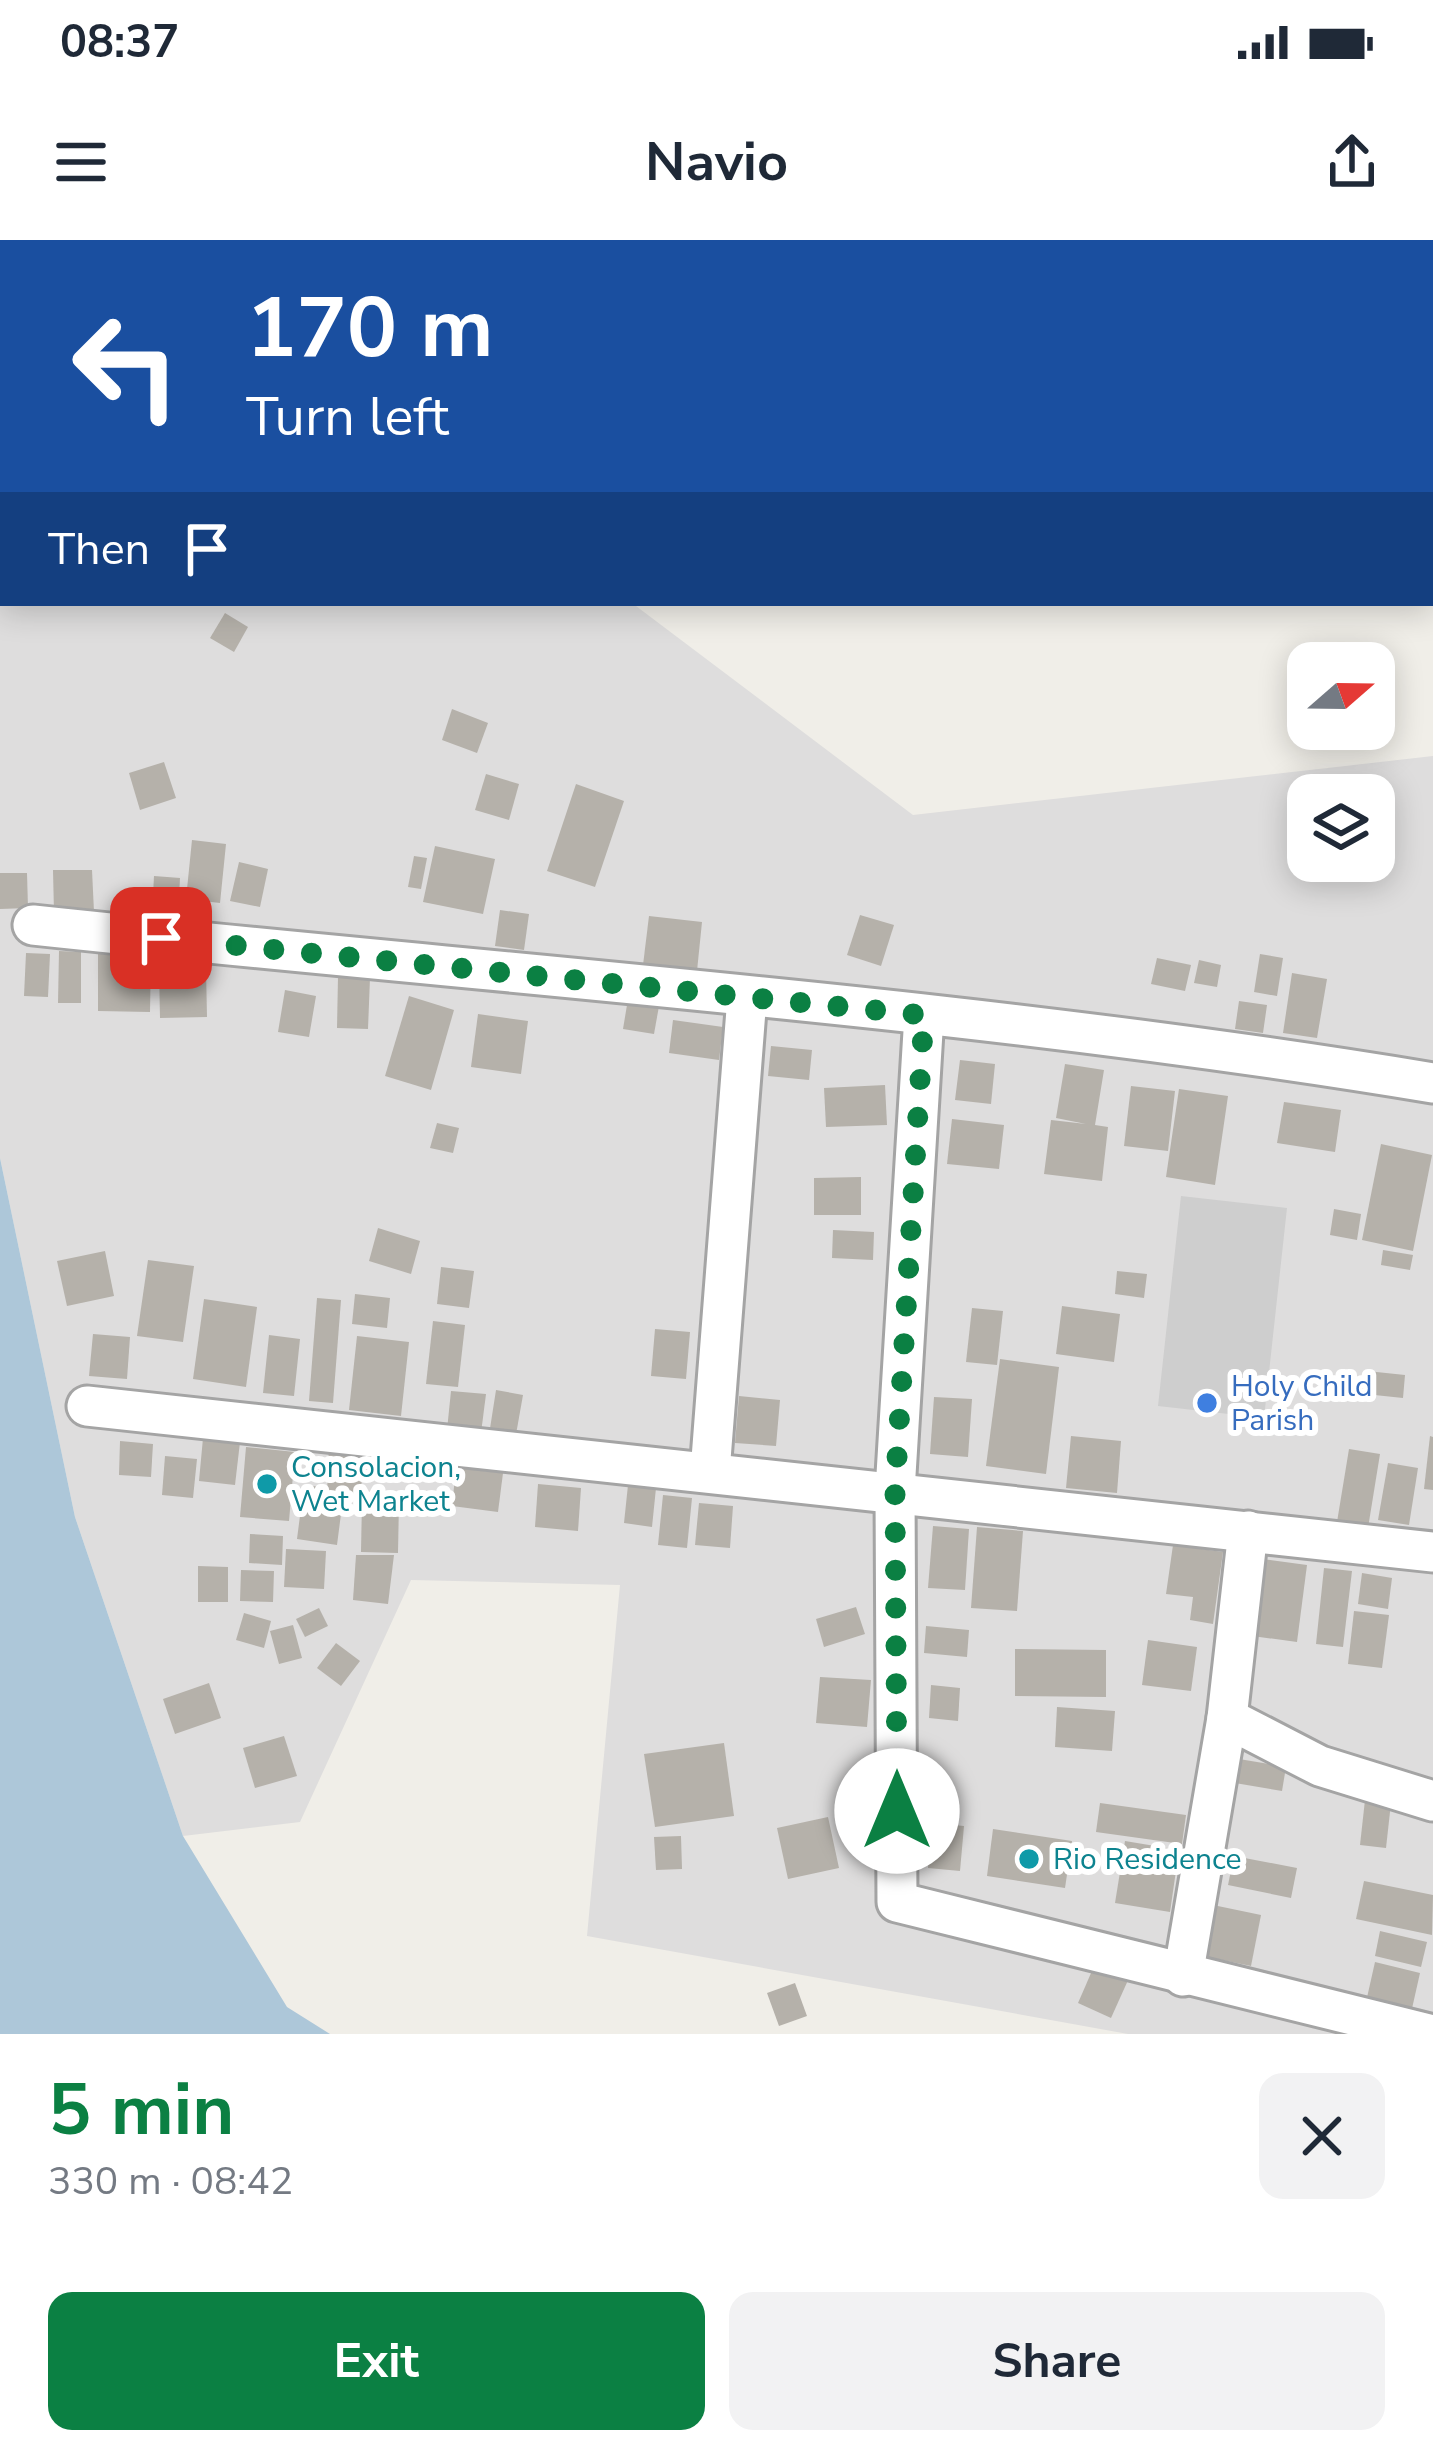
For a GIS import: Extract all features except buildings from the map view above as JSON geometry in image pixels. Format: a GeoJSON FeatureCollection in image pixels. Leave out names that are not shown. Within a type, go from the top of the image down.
{"type":"FeatureCollection","features":[{"type":"Feature","properties":{"kind":"street"},"geometry":{"type":"LineString","coordinates":[[32,925],[924,1015],[1283,1058],[1433,1083]]}},
{"type":"Feature","properties":{"kind":"street"},"geometry":{"type":"LineString","coordinates":[[710,1472],[747,998]]}},
{"type":"Feature","properties":{"kind":"street"},"geometry":{"type":"LineString","coordinates":[[924,1015],[895,1491],[897,1902],[1429,2034]]}},
{"type":"Feature","properties":{"kind":"street"},"geometry":{"type":"LineString","coordinates":[[87,1406],[1433,1552]]}},
{"type":"Feature","properties":{"kind":"street"},"geometry":{"type":"LineString","coordinates":[[1183,1976],[1227,1718],[1247,1531]]}},
{"type":"Feature","properties":{"kind":"street"},"geometry":{"type":"LineString","coordinates":[[1227,1718],[1320,1766],[1433,1801]]}},
{"type":"Feature","properties":{"kind":"shaded area"},"geometry":{"type":"Polygon","coordinates":[[[0,606],[636,606],[913,815],[1433,756],[1433,2034],[1128,2034],[587,1936],[620,1585],[411,1580],[300,1822],[183,1836],[75,1517],[0,1158],[0,606]]]}},
{"type":"Feature","properties":{"kind":"shaded area","name":"Holy Child Parish"},"geometry":{"type":"Polygon","coordinates":[[[1181,1196],[1287,1208],[1264,1418],[1158,1406],[1181,1196]]]}},
{"type":"Feature","properties":{"kind":"water"},"geometry":{"type":"Polygon","coordinates":[[[0,1158],[75,1517],[183,1836],[287,2007],[330,2034],[0,2034],[0,1158]]]}},
{"type":"Feature","properties":{"kind":"place","name":"Holy Child Parish"},"geometry":{"type":"Point","coordinates":[1207,1403]}},
{"type":"Feature","properties":{"kind":"place","name":"Consolacion, Wet Market"},"geometry":{"type":"Point","coordinates":[267,1484]}},
{"type":"Feature","properties":{"kind":"place","name":"Rio Residence"},"geometry":{"type":"Point","coordinates":[1029,1859]}},
{"type":"Feature","properties":{"kind":"route"},"geometry":{"type":"LineString","coordinates":[[161,938],[924,1015],[895,1491],[897,1811]]}}]}
